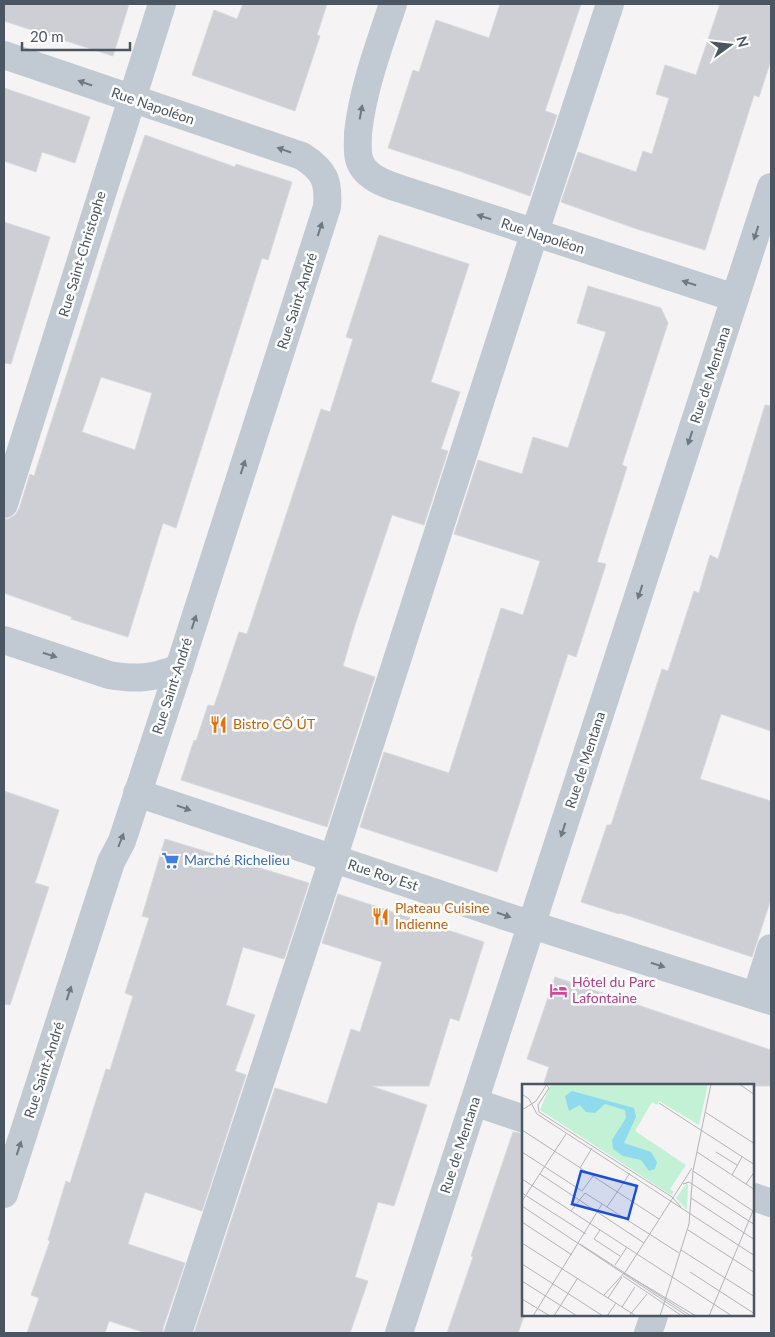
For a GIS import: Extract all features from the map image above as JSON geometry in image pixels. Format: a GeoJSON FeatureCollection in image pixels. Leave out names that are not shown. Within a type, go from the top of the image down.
{"type":"FeatureCollection","features":[{"type":"Feature","properties":{"kind":"street","name":"Rue Saint-Christophe"},"geometry":{"type":"LineString","coordinates":[[4,504],[162,4]]}},
{"type":"Feature","properties":{"kind":"street","name":"Rue Napoléon"},"geometry":{"type":"LineString","coordinates":[[393,4],[360,112],[359,160],[368,174],[383,183],[735,298]]}},
{"type":"Feature","properties":{"kind":"street"},"geometry":{"type":"LineString","coordinates":[[178,1333],[334,859],[610,4]]}},
{"type":"Feature","properties":{"kind":"street","name":"Rue Napoléon"},"geometry":{"type":"LineString","coordinates":[[4,55],[302,156],[313,163],[324,176]]}},
{"type":"Feature","properties":{"kind":"street","name":"Rue Saint-André"},"geometry":{"type":"LineString","coordinates":[[4,1194],[111,862],[122,841],[179,668],[327,207],[328,192],[324,176]]}},
{"type":"Feature","properties":{"kind":"street","name":"Rue de Mentana"},"geometry":{"type":"LineString","coordinates":[[399,1333],[771,187]]}},
{"type":"Feature","properties":{"kind":"street"},"geometry":{"type":"LineString","coordinates":[[4,640],[126,678],[160,675],[179,668]]}},
{"type":"Feature","properties":{"kind":"street","name":"Rue Roy Est"},"geometry":{"type":"LineString","coordinates":[[137,793],[532,925],[764,998]]}},
{"type":"Feature","properties":{"kind":"street"},"geometry":{"type":"LineString","coordinates":[[764,998],[771,948]]}},
{"type":"Feature","properties":{"kind":"street"},"geometry":{"type":"LineString","coordinates":[[474,1102],[522,1118]]}},
{"type":"Feature","properties":{"kind":"street"},"geometry":{"type":"LineString","coordinates":[[755,1197],[771,1203]]}},
{"type":"Feature","properties":{"kind":"street"},"geometry":{"type":"LineString","coordinates":[[648,1333],[654,1317]]}},
{"type":"Feature","properties":{"kind":"building"},"geometry":{"type":"Polygon","coordinates":[[[4,4],[129,4],[113,56],[4,21],[4,4]]]}},
{"type":"Feature","properties":{"kind":"building"},"geometry":{"type":"Polygon","coordinates":[[[243,4],[327,4],[317,35],[320,36],[295,111],[192,75],[214,10],[237,19],[243,4]]]}},
{"type":"Feature","properties":{"kind":"building"},"geometry":{"type":"Polygon","coordinates":[[[500,4],[581,4],[545,111],[557,115],[530,196],[388,148],[413,70],[419,72],[436,20],[489,38],[500,4]]]}},
{"type":"Feature","properties":{"kind":"building"},"geometry":{"type":"Polygon","coordinates":[[[720,4],[771,4],[771,60],[759,97],[754,95],[705,250],[637,229],[561,202],[578,152],[636,172],[643,151],[652,154],[669,98],[656,94],[665,65],[696,75],[720,4]]]}},
{"type":"Feature","properties":{"kind":"building"},"geometry":{"type":"Polygon","coordinates":[[[4,88],[90,117],[75,163],[42,152],[36,172],[4,161],[4,88]]]}},
{"type":"Feature","properties":{"kind":"building"},"geometry":{"type":"Polygon","coordinates":[[[145,135],[235,167],[236,164],[292,182],[268,260],[262,258],[176,528],[163,523],[128,637],[71,619],[72,617],[4,593],[4,519],[15,515],[19,509],[30,474],[34,476],[145,135]],[[101,377],[82,432],[135,450],[152,393],[101,377]]]}},
{"type":"Feature","properties":{"kind":"building"},"geometry":{"type":"Polygon","coordinates":[[[4,222],[50,237],[11,364],[4,363],[4,222]]]}},
{"type":"Feature","properties":{"kind":"building"},"geometry":{"type":"Polygon","coordinates":[[[379,235],[469,264],[431,382],[460,392],[441,449],[448,451],[424,525],[392,515],[354,628],[343,666],[375,677],[327,827],[181,780],[208,705],[214,706],[239,632],[247,634],[321,409],[330,412],[353,339],[346,337],[379,235]]]}},
{"type":"Feature","properties":{"kind":"building"},"geometry":{"type":"Polygon","coordinates":[[[588,286],[661,308],[668,323],[622,465],[627,467],[597,562],[606,564],[576,657],[568,654],[497,872],[360,827],[384,752],[449,773],[501,608],[523,615],[540,561],[454,534],[478,460],[522,474],[533,437],[568,448],[606,332],[577,323],[588,286]]]}},
{"type":"Feature","properties":{"kind":"building"},"geometry":{"type":"Polygon","coordinates":[[[765,405],[771,406],[771,731],[721,714],[700,779],[771,801],[771,899],[752,957],[581,902],[607,825],[611,825],[662,669],[668,671],[694,591],[699,593],[710,555],[718,559],[765,405]]]}},
{"type":"Feature","properties":{"kind":"building"},"geometry":{"type":"Polygon","coordinates":[[[4,791],[59,810],[35,883],[49,887],[10,1005],[4,1004],[4,791]]]}},
{"type":"Feature","properties":{"kind":"building"},"geometry":{"type":"Polygon","coordinates":[[[165,839],[309,883],[284,959],[243,947],[226,1005],[255,1015],[235,1071],[246,1075],[202,1211],[145,1192],[128,1244],[185,1263],[163,1333],[146,1333],[109,1321],[105,1333],[27,1333],[39,1298],[31,1295],[50,1241],[48,1240],[66,1181],[70,1183],[106,1069],[110,1070],[133,996],[125,993],[149,918],[142,916],[165,839]]]}},
{"type":"Feature","properties":{"kind":"building"},"geometry":{"type":"Polygon","coordinates":[[[338,894],[484,942],[459,1021],[450,1018],[429,1086],[371,1086],[427,1105],[394,1206],[378,1202],[355,1277],[368,1281],[350,1333],[194,1333],[275,1088],[327,1104],[351,1029],[360,1032],[382,962],[322,943],[338,894]]]}},
{"type":"Feature","properties":{"kind":"building"},"geometry":{"type":"Polygon","coordinates":[[[555,977],[771,1050],[771,1086],[755,1086],[755,1084],[544,1084],[549,1067],[527,1059],[555,977]]]}},
{"type":"Feature","properties":{"kind":"building"},"geometry":{"type":"Polygon","coordinates":[[[513,1132],[522,1134],[522,1317],[524,1317],[518,1333],[447,1333],[473,1257],[471,1256],[513,1132]]]}},
{"type":"Feature","properties":{"kind":"place","name":"Bistro CÔ ÚT"},"geometry":{"type":"Point","coordinates":[219,724]}},
{"type":"Feature","properties":{"kind":"place","name":"Marché Richelieu"},"geometry":{"type":"Point","coordinates":[170,860]}},
{"type":"Feature","properties":{"kind":"place","name":"Plateau Cuisine Indienne"},"geometry":{"type":"Point","coordinates":[381,916]}},
{"type":"Feature","properties":{"kind":"place","name":"Hôtel du Parc Lafontaine"},"geometry":{"type":"Point","coordinates":[558,990]}}]}
